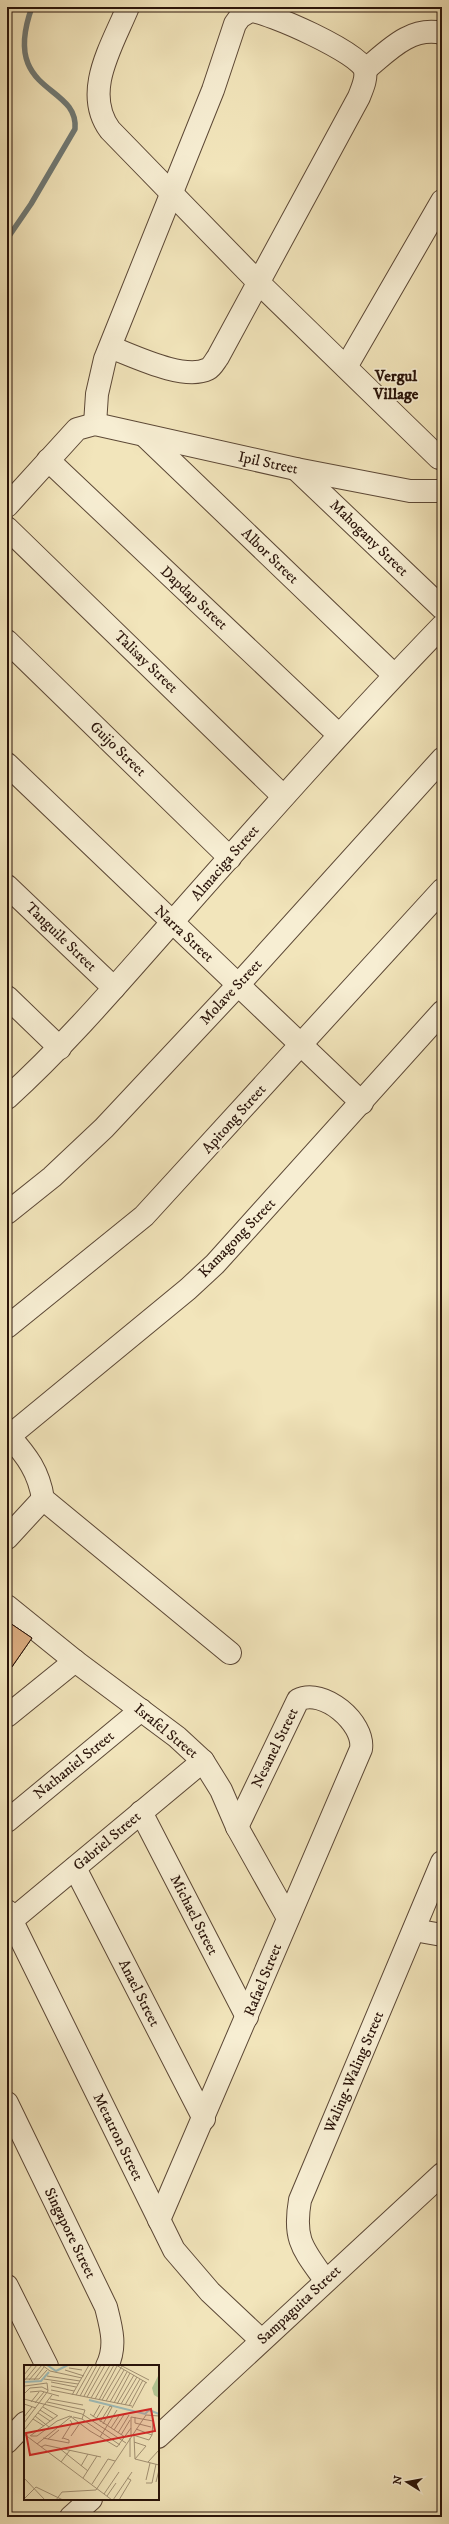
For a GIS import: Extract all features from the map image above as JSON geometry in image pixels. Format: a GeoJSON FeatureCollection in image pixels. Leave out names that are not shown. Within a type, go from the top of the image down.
{"type":"FeatureCollection","features":[{"type":"Feature","properties":{"kind":"street"},"geometry":{"type":"LineString","coordinates":[[128,7],[101,76],[97,93],[98,106],[102,119],[110,130],[259,283],[441,456],[436,475],[442,490]]}},
{"type":"Feature","properties":{"kind":"street"},"geometry":{"type":"LineString","coordinates":[[7,506],[77,429],[95,424],[100,375],[213,90],[235,24],[245,13],[253,11],[302,31],[348,53],[359,60],[365,70]]}},
{"type":"Feature","properties":{"kind":"street"},"geometry":{"type":"LineString","coordinates":[[110,347],[172,369],[199,372],[210,368],[218,357],[259,283],[359,97],[365,70],[401,39],[428,31],[442,33]]}},
{"type":"Feature","properties":{"kind":"street"},"geometry":{"type":"LineString","coordinates":[[346,367],[442,201]]}},
{"type":"Feature","properties":{"kind":"street","name":"Ipil Street"},"geometry":{"type":"LineString","coordinates":[[95,424],[146,437],[296,469],[410,491],[442,490]]}},
{"type":"Feature","properties":{"kind":"street","name":"Albor Street"},"geometry":{"type":"LineString","coordinates":[[146,437],[394,676]]}},
{"type":"Feature","properties":{"kind":"street","name":"Dapdap Street"},"geometry":{"type":"LineString","coordinates":[[48,460],[339,735]]}},
{"type":"Feature","properties":{"kind":"street","name":"Mahogany Street"},"geometry":{"type":"LineString","coordinates":[[296,469],[442,608]]}},
{"type":"Feature","properties":{"kind":"street","name":"Talisay Street"},"geometry":{"type":"LineString","coordinates":[[7,528],[283,796]]}},
{"type":"Feature","properties":{"kind":"street","name":"Almaciga Street"},"geometry":{"type":"LineString","coordinates":[[7,1098],[60,1048],[230,858],[283,796],[442,626]]}},
{"type":"Feature","properties":{"kind":"street","name":"Guijo Street"},"geometry":{"type":"LineString","coordinates":[[7,641],[230,858]]}},
{"type":"Feature","properties":{"kind":"street","name":"Molave Street"},"geometry":{"type":"LineString","coordinates":[[7,1213],[52,1177],[104,1128],[238,985],[442,759]]}},
{"type":"Feature","properties":{"kind":"street","name":"Narra Street"},"geometry":{"type":"LineString","coordinates":[[7,764],[362,1103]]}},
{"type":"Feature","properties":{"kind":"street","name":"Tanguile Street"},"geometry":{"type":"LineString","coordinates":[[7,886],[114,988]]}},
{"type":"Feature","properties":{"kind":"street","name":"Apitong Street"},"geometry":{"type":"LineString","coordinates":[[7,1327],[144,1216],[302,1045],[442,890]]}},
{"type":"Feature","properties":{"kind":"street"},"geometry":{"type":"LineString","coordinates":[[7,996],[60,1048]]}},
{"type":"Feature","properties":{"kind":"street","name":"Kamagong Street"},"geometry":{"type":"LineString","coordinates":[[8,1437],[188,1290],[215,1264],[362,1103],[442,1012]]}},
{"type":"Feature","properties":{"kind":"street"},"geometry":{"type":"LineString","coordinates":[[8,1437],[26,1454],[38,1474],[43,1499],[230,1653]]}},
{"type":"Feature","properties":{"kind":"street"},"geometry":{"type":"LineString","coordinates":[[7,1538],[43,1499]]}},
{"type":"Feature","properties":{"kind":"street","name":"Israfel Street"},"geometry":{"type":"LineString","coordinates":[[7,1606],[74,1662],[177,1737],[203,1761],[221,1790],[237,1827],[288,1918]]}},
{"type":"Feature","properties":{"kind":"street"},"geometry":{"type":"LineString","coordinates":[[7,1716],[74,1662]]}},
{"type":"Feature","properties":{"kind":"street","name":"Nesanel Street"},"geometry":{"type":"LineString","coordinates":[[237,1827],[298,1700],[311,1697],[326,1700],[354,1724],[362,1738]]}},
{"type":"Feature","properties":{"kind":"street","name":"Nathaniel Street"},"geometry":{"type":"LineString","coordinates":[[7,1821],[141,1710]]}},
{"type":"Feature","properties":{"kind":"street","name":"Rafael Street"},"geometry":{"type":"LineString","coordinates":[[158,2220],[248,2017],[288,1918],[361,1749],[362,1738]]}},
{"type":"Feature","properties":{"kind":"street","name":"Gabriel Street"},"geometry":{"type":"LineString","coordinates":[[9,1915],[75,1868],[203,1761]]}},
{"type":"Feature","properties":{"kind":"street","name":"Michael Street"},"geometry":{"type":"LineString","coordinates":[[141,1812],[248,2017]]}},
{"type":"Feature","properties":{"kind":"street","name":"Waling-Waling Street"},"geometry":{"type":"LineString","coordinates":[[325,2280],[304,2251],[298,2237],[296,2219],[300,2200],[442,1862]]}},
{"type":"Feature","properties":{"kind":"street","name":"Anael Street"},"geometry":{"type":"LineString","coordinates":[[75,1868],[204,2119]]}},
{"type":"Feature","properties":{"kind":"street","name":"Metatron Street"},"geometry":{"type":"LineString","coordinates":[[9,1915],[174,2250],[191,2272],[261,2340]]}},
{"type":"Feature","properties":{"kind":"street"},"geometry":{"type":"LineString","coordinates":[[414,1930],[442,1935]]}},
{"type":"Feature","properties":{"kind":"street","name":"Singapore Street"},"geometry":{"type":"LineString","coordinates":[[7,2103],[106,2307],[113,2332],[113,2347],[108,2365]]}},
{"type":"Feature","properties":{"kind":"street","name":"Sampaguita Street"},"geometry":{"type":"LineString","coordinates":[[159,2436],[325,2280],[442,2174]]}},
{"type":"Feature","properties":{"kind":"street"},"geometry":{"type":"LineString","coordinates":[[7,2286],[13,2316],[46,2365]]}},
{"type":"Feature","properties":{"kind":"street"},"geometry":{"type":"LineString","coordinates":[[7,2442],[24,2423]]}},
{"type":"Feature","properties":{"kind":"street"},"geometry":{"type":"LineString","coordinates":[[71,2517],[90,2500]]}},
{"type":"Feature","properties":{"kind":"building"},"geometry":{"type":"Polygon","coordinates":[[[7,1621],[32,1638],[9,1671],[7,1669],[7,1621]]]}},
{"type":"Feature","properties":{"kind":"waterway"},"geometry":{"type":"LineString","coordinates":[[7,239],[31,204],[75,129],[73,114],[65,103],[43,84],[33,72],[26,57],[25,36],[32,7]]}},
{"type":"Feature","properties":{"kind":"district","name":"Vergul Village"},"geometry":{"type":"Point","coordinates":[396,385]}}]}
